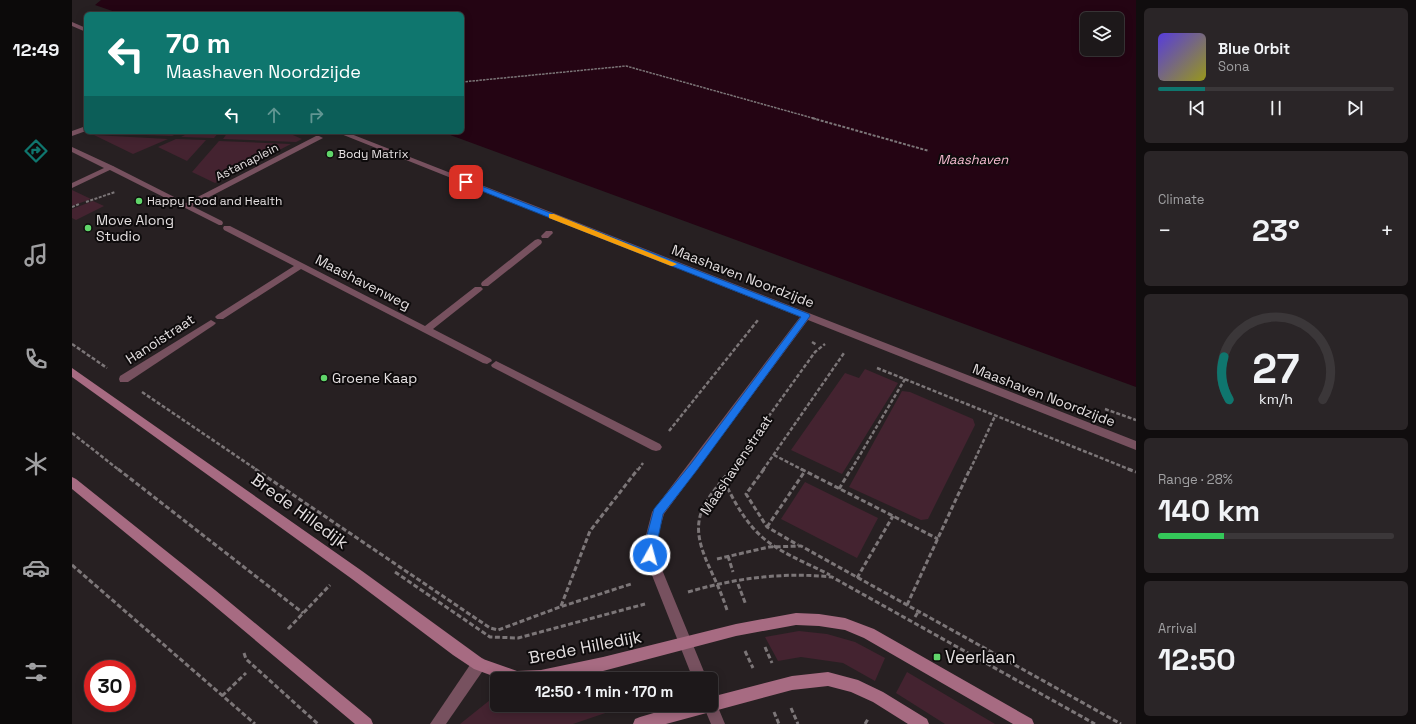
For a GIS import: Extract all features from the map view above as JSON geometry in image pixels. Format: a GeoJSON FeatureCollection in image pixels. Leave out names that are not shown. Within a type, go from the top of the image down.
{"type":"FeatureCollection","features":[{"type":"Feature","properties":{"kind":"street"},"geometry":{"type":"LineString","coordinates":[[72,24],[84,29]]}},
{"type":"Feature","properties":{"kind":"street"},"geometry":{"type":"LineString","coordinates":[[72,134],[84,129]]}},
{"type":"Feature","properties":{"kind":"street","name":"Maashaven Noordzijde"},"geometry":{"type":"LineString","coordinates":[[345,134],[1136,446]]}},
{"type":"Feature","properties":{"kind":"street","name":"Astanaplein"},"geometry":{"type":"LineString","coordinates":[[186,206],[318,138]]}},
{"type":"Feature","properties":{"kind":"street"},"geometry":{"type":"LineString","coordinates":[[72,149],[218,223]]}},
{"type":"Feature","properties":{"kind":"street"},"geometry":{"type":"LineString","coordinates":[[72,186],[110,168]]}},
{"type":"Feature","properties":{"kind":"street","name":"Maashavenweg"},"geometry":{"type":"LineString","coordinates":[[227,228],[656,447]]}},
{"type":"Feature","properties":{"kind":"street"},"geometry":{"type":"LineString","coordinates":[[426,330],[544,237]]}},
{"type":"Feature","properties":{"kind":"street"},"geometry":{"type":"LineString","coordinates":[[220,317],[301,265]]}},
{"type":"Feature","properties":{"kind":"street"},"geometry":{"type":"LineString","coordinates":[[697,672],[650,555],[652,535],[658,512],[694,468],[806,316]]}},
{"type":"Feature","properties":{"kind":"street","name":"Hanoistraat"},"geometry":{"type":"LineString","coordinates":[[124,379],[211,323]]}},
{"type":"Feature","properties":{"kind":"street","name":"Brede Hilledijk"},"geometry":{"type":"LineString","coordinates":[[72,372],[352,571],[479,664],[517,678],[541,677],[686,644],[736,630],[796,619],[819,620],[846,624],[869,633],[1027,724]]}},
{"type":"Feature","properties":{"kind":"street"},"geometry":{"type":"LineString","coordinates":[[72,482],[210,594],[366,724]]}},
{"type":"Feature","properties":{"kind":"street"},"geometry":{"type":"LineString","coordinates":[[437,724],[479,664]]}},
{"type":"Feature","properties":{"kind":"street"},"geometry":{"type":"LineString","coordinates":[[718,703],[792,683],[828,679],[853,685],[878,697],[922,724]]}},
{"type":"Feature","properties":{"kind":"street"},"geometry":{"type":"LineString","coordinates":[[640,724],[684,712]]}},
{"type":"Feature","properties":{"kind":"street"},"geometry":{"type":"LineString","coordinates":[[712,712],[718,724]]}},
{"type":"Feature","properties":{"kind":"path"},"geometry":{"type":"LineString","coordinates":[[464,82],[626,66],[929,151]]}},
{"type":"Feature","properties":{"kind":"path"},"geometry":{"type":"LineString","coordinates":[[72,207],[140,183]]}},
{"type":"Feature","properties":{"kind":"path"},"geometry":{"type":"LineString","coordinates":[[812,342],[817,344]]}},
{"type":"Feature","properties":{"kind":"path","name":"Maashavenstraat"},"geometry":{"type":"LineString","coordinates":[[727,608],[706,562],[698,534],[698,522],[704,506],[815,352],[827,342]]}},
{"type":"Feature","properties":{"kind":"path","name":"Brede Hilledijk"},"geometry":{"type":"LineString","coordinates":[[72,344],[368,547],[490,628],[498,630],[560,607],[631,584]]}},
{"type":"Feature","properties":{"kind":"path","name":"Maashavenstraat"},"geometry":{"type":"LineString","coordinates":[[801,546],[767,527],[746,494],[844,354],[850,357]]}},
{"type":"Feature","properties":{"kind":"path"},"geometry":{"type":"LineString","coordinates":[[871,365],[1136,472]]}},
{"type":"Feature","properties":{"kind":"path"},"geometry":{"type":"LineString","coordinates":[[839,489],[905,379]]}},
{"type":"Feature","properties":{"kind":"path"},"geometry":{"type":"LineString","coordinates":[[907,605],[995,416]]}},
{"type":"Feature","properties":{"kind":"path"},"geometry":{"type":"LineString","coordinates":[[72,433],[303,613]]}},
{"type":"Feature","properties":{"kind":"path","name":"Maashavenstraat"},"geometry":{"type":"LineString","coordinates":[[774,455],[938,539]]}},
{"type":"Feature","properties":{"kind":"path"},"geometry":{"type":"LineString","coordinates":[[767,527],[805,471]]}},
{"type":"Feature","properties":{"kind":"path"},"geometry":{"type":"LineString","coordinates":[[724,480],[736,504],[749,523],[763,538],[775,546],[832,576]]}},
{"type":"Feature","properties":{"kind":"path"},"geometry":{"type":"LineString","coordinates":[[857,578],[893,516]]}},
{"type":"Feature","properties":{"kind":"path"},"geometry":{"type":"LineString","coordinates":[[717,559],[766,546],[801,546],[1121,724]]}},
{"type":"Feature","properties":{"kind":"path"},"geometry":{"type":"LineString","coordinates":[[728,556],[734,572]]}},
{"type":"Feature","properties":{"kind":"path"},"geometry":{"type":"LineString","coordinates":[[72,565],[255,724]]}},
{"type":"Feature","properties":{"kind":"path"},"geometry":{"type":"LineString","coordinates":[[285,632],[335,579]]}},
{"type":"Feature","properties":{"kind":"path"},"geometry":{"type":"LineString","coordinates":[[738,584],[748,609]]}},
{"type":"Feature","properties":{"kind":"path","name":"Brede Hilledijk"},"geometry":{"type":"LineString","coordinates":[[490,637],[518,638],[628,609]]}},
{"type":"Feature","properties":{"kind":"path"},"geometry":{"type":"LineString","coordinates":[[916,617],[918,612]]}},
{"type":"Feature","properties":{"kind":"path"},"geometry":{"type":"LineString","coordinates":[[764,645],[772,663]]}},
{"type":"Feature","properties":{"kind":"path"},"geometry":{"type":"LineString","coordinates":[[222,696],[246,673]]}},
{"type":"Feature","properties":{"kind":"path"},"geometry":{"type":"LineString","coordinates":[[789,704],[798,724]]}},
{"type":"Feature","properties":{"kind":"shaded area"},"geometry":{"type":"Polygon","coordinates":[[[117,134],[176,134],[172,136],[117,134]]]}},
{"type":"Feature","properties":{"kind":"shaded area"},"geometry":{"type":"Polygon","coordinates":[[[187,134],[217,134],[214,138],[181,137],[187,134]]]}},
{"type":"Feature","properties":{"kind":"shaded area"},"geometry":{"type":"Polygon","coordinates":[[[227,134],[291,134],[302,139],[296,142],[223,139],[227,134]]]}},
{"type":"Feature","properties":{"kind":"shaded area"},"geometry":{"type":"Polygon","coordinates":[[[94,135],[168,139],[133,154],[94,135]]]}},
{"type":"Feature","properties":{"kind":"shaded area"},"geometry":{"type":"Polygon","coordinates":[[[176,139],[206,140],[187,161],[158,147],[176,139]]]}},
{"type":"Feature","properties":{"kind":"shaded area"},"geometry":{"type":"Polygon","coordinates":[[[219,141],[291,144],[215,183],[192,172],[219,141]]]}},
{"type":"Feature","properties":{"kind":"shaded area"},"geometry":{"type":"Polygon","coordinates":[[[72,190],[91,199],[72,206],[72,190]]]}},
{"type":"Feature","properties":{"kind":"shaded area"},"geometry":{"type":"Polygon","coordinates":[[[93,201],[104,206],[76,220],[72,218],[72,209],[93,201]]]}},
{"type":"Feature","properties":{"kind":"shaded area"},"geometry":{"type":"Polygon","coordinates":[[[865,369],[898,383],[842,474],[791,450],[845,373],[859,378],[865,369]]]}},
{"type":"Feature","properties":{"kind":"shaded area"},"geometry":{"type":"Polygon","coordinates":[[[902,391],[910,392],[973,419],[975,425],[928,519],[921,520],[849,487],[902,391]]]}},
{"type":"Feature","properties":{"kind":"shaded area"},"geometry":{"type":"Polygon","coordinates":[[[805,482],[878,518],[857,558],[781,519],[805,482]]]}},
{"type":"Feature","properties":{"kind":"shaded area"},"geometry":{"type":"Polygon","coordinates":[[[799,631],[827,634],[855,642],[885,658],[875,681],[843,663],[801,657],[778,661],[765,637],[799,631]]]}},
{"type":"Feature","properties":{"kind":"shaded area"},"geometry":{"type":"Polygon","coordinates":[[[907,672],[995,724],[945,724],[896,693],[907,672]]]}},
{"type":"Feature","properties":{"kind":"shaded area"},"geometry":{"type":"Polygon","coordinates":[[[490,700],[490,712],[608,712],[573,724],[460,724],[490,700]]]}},
{"type":"Feature","properties":{"kind":"water","name":"Maashaven"},"geometry":{"type":"Polygon","coordinates":[[[101,0],[1136,0],[1136,387],[447,134],[464,134],[464,12],[115,12],[95,5],[101,0]]]}},
{"type":"Feature","properties":{"kind":"slow traffic"},"geometry":{"type":"LineString","coordinates":[[552,216],[673,264]]}},
{"type":"Feature","properties":{"kind":"place","name":"Body Matrix"},"geometry":{"type":"Point","coordinates":[330,154]}},
{"type":"Feature","properties":{"kind":"place","name":"Happy Food and Health"},"geometry":{"type":"Point","coordinates":[139,201]}},
{"type":"Feature","properties":{"kind":"place","name":"Move Along Studio"},"geometry":{"type":"Point","coordinates":[88,228]}},
{"type":"Feature","properties":{"kind":"place","name":"Groene Kaap"},"geometry":{"type":"Point","coordinates":[324,378]}},
{"type":"Feature","properties":{"kind":"place","name":"Veerlaan"},"geometry":{"type":"Point","coordinates":[937,657]}},
{"type":"Feature","properties":{"kind":"route"},"geometry":{"type":"LineString","coordinates":[[466,182],[806,316],[694,468],[658,512],[652,535],[650,555]]}}]}
